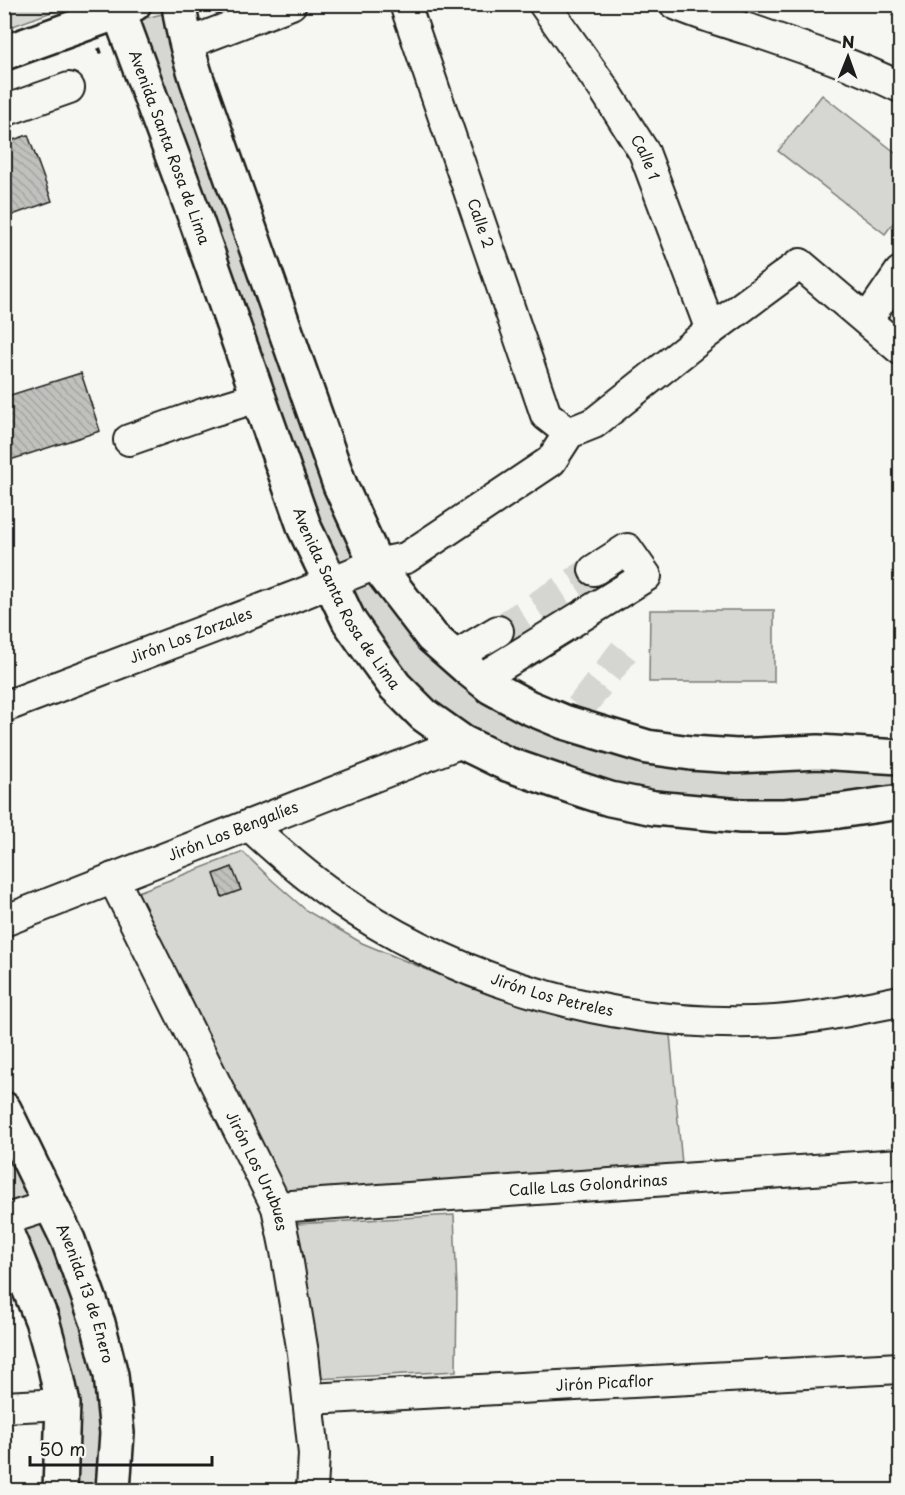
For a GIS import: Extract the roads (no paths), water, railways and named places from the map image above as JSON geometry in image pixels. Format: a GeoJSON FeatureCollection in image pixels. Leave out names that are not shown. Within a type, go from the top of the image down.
{"type":"FeatureCollection","features":[{"type":"Feature","properties":{"kind":"main road"},"geometry":{"type":"LineString","coordinates":[[179,4],[186,44],[201,91],[340,485],[376,564],[432,637],[480,679],[528,707],[572,715],[647,747],[737,756],[818,752],[900,758]]}},
{"type":"Feature","properties":{"kind":"main road"},"geometry":{"type":"LineString","coordinates":[[4,54],[122,7]]}},
{"type":"Feature","properties":{"kind":"main road","name":"Avenida Santa Rosa de Lima"},"geometry":{"type":"LineString","coordinates":[[122,7],[305,529],[350,621],[395,686],[424,715],[462,742],[507,764],[610,798],[654,808],[741,816],[785,816],[900,802]]}},
{"type":"Feature","properties":{"kind":"main road","name":"Avenida 13 de Enero"},"geometry":{"type":"LineString","coordinates":[[4,1109],[68,1240],[98,1323],[111,1375],[117,1433],[113,1491]]}},
{"type":"Feature","properties":{"kind":"main road"},"geometry":{"type":"LineString","coordinates":[[4,1227],[42,1320],[63,1404],[60,1491]]}},
{"type":"Feature","properties":{"kind":"street"},"geometry":{"type":"LineString","coordinates":[[186,44],[291,4]]}},
{"type":"Feature","properties":{"kind":"street","name":"Calle 2"},"geometry":{"type":"LineString","coordinates":[[405,4],[546,415],[569,433]]}},
{"type":"Feature","properties":{"kind":"street","name":"Calle 1"},"geometry":{"type":"LineString","coordinates":[[544,4],[604,89],[644,152],[711,330]]}},
{"type":"Feature","properties":{"kind":"street"},"geometry":{"type":"LineString","coordinates":[[675,4],[866,70],[900,87]]}},
{"type":"Feature","properties":{"kind":"street"},"geometry":{"type":"LineString","coordinates":[[4,111],[69,88]]}},
{"type":"Feature","properties":{"kind":"street"},"geometry":{"type":"LineString","coordinates":[[569,433],[594,423],[711,330],[800,264],[900,349]]}},
{"type":"Feature","properties":{"kind":"street"},"geometry":{"type":"LineString","coordinates":[[867,320],[900,272]]}},
{"type":"Feature","properties":{"kind":"street"},"geometry":{"type":"LineString","coordinates":[[129,440],[258,397]]}},
{"type":"Feature","properties":{"kind":"street","name":"Jirón Los Zorzales"},"geometry":{"type":"LineString","coordinates":[[4,707],[376,564],[406,558],[551,461],[569,433]]}},
{"type":"Feature","properties":{"kind":"street"},"geometry":{"type":"LineString","coordinates":[[480,679],[646,576],[627,549],[594,570]]}},
{"type":"Feature","properties":{"kind":"street"},"geometry":{"type":"LineString","coordinates":[[454,657],[498,631]]}},
{"type":"Feature","properties":{"kind":"street","name":"Jirón Los Bengalíes"},"geometry":{"type":"LineString","coordinates":[[4,921],[462,742]]}},
{"type":"Feature","properties":{"kind":"street","name":"Jirón Los Petreles"},"geometry":{"type":"LineString","coordinates":[[249,825],[290,862],[333,895],[379,925],[427,951],[494,980],[564,1001],[636,1016],[709,1022],[775,1021],[842,1013],[900,1000]]}},
{"type":"Feature","properties":{"kind":"street","name":"Jirón Los Urubues"},"geometry":{"type":"LineString","coordinates":[[113,878],[277,1207],[309,1399],[314,1454],[312,1491]]}},
{"type":"Feature","properties":{"kind":"street","name":"Calle Las Golondrinas"},"geometry":{"type":"LineString","coordinates":[[277,1207],[900,1164]]}},
{"type":"Feature","properties":{"kind":"street"},"geometry":{"type":"LineString","coordinates":[[4,1220],[51,1205]]}},
{"type":"Feature","properties":{"kind":"street","name":"Jirón Picaflor"},"geometry":{"type":"LineString","coordinates":[[309,1399],[900,1368]]}},
{"type":"Feature","properties":{"kind":"street"},"geometry":{"type":"LineString","coordinates":[[13,1407],[63,1404]]}},
{"type":"Feature","properties":{"kind":"tunnel"},"geometry":{"type":"LineString","coordinates":[[498,631],[594,570]]}},
{"type":"Feature","properties":{"kind":"tunnel"},"geometry":{"type":"LineString","coordinates":[[580,708],[624,651]]}}]}
